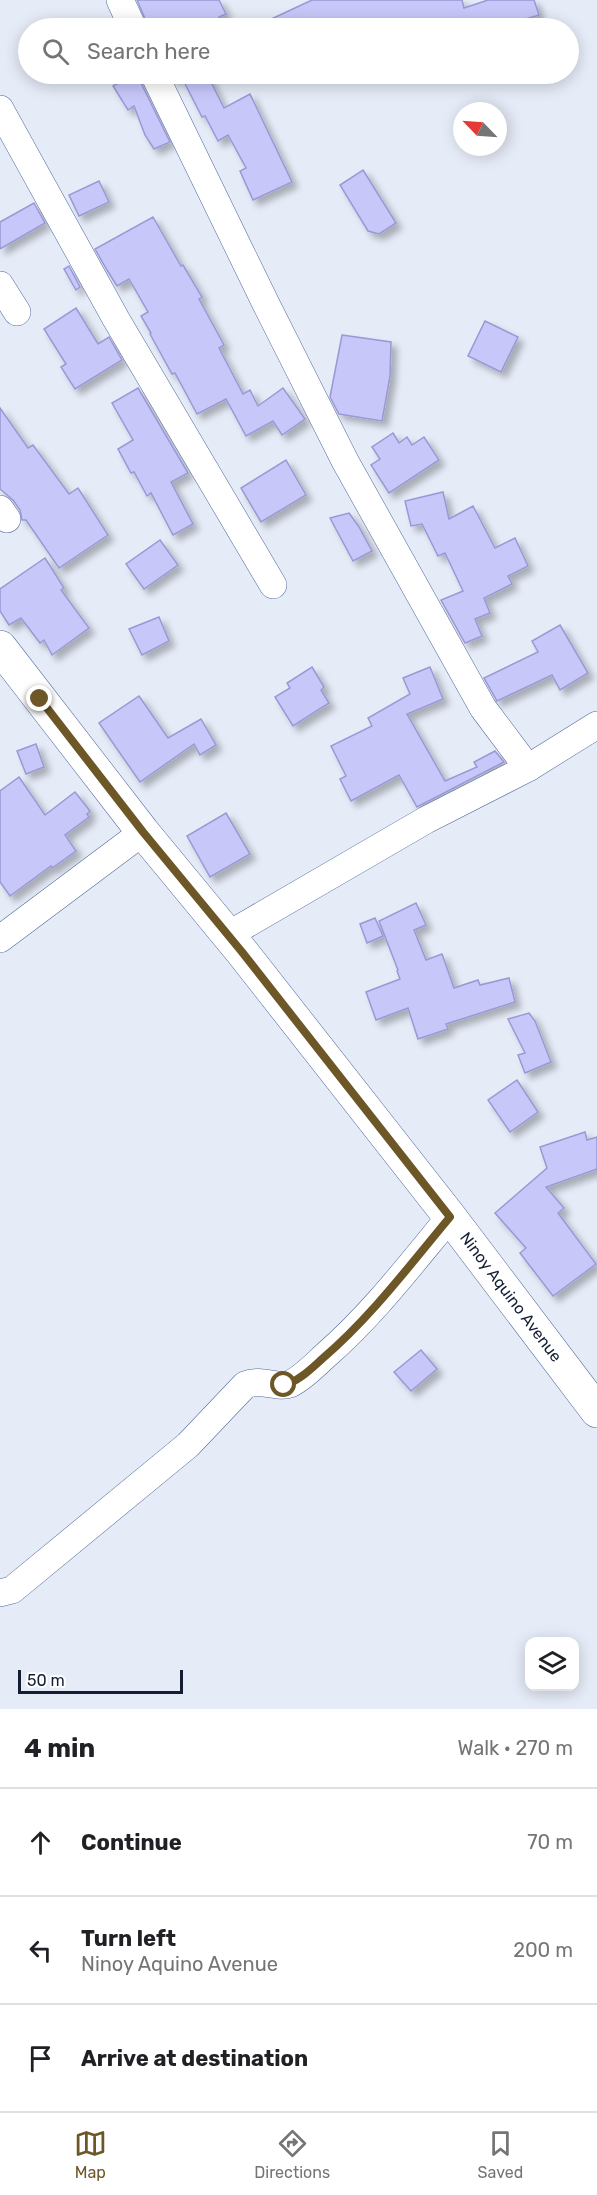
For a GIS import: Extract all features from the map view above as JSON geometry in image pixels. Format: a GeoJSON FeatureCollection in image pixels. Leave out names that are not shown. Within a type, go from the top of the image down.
{"type":"FeatureCollection","features":[{"type":"Feature","properties":{"kind":"main road","name":"Ninoy Aquino Avenue"},"geometry":{"type":"LineString","coordinates":[[0,647],[143,832],[228,935],[450,1217],[597,1411]]}},
{"type":"Feature","properties":{"kind":"street"},"geometry":{"type":"LineString","coordinates":[[120,0],[128,18]]}},
{"type":"Feature","properties":{"kind":"street"},"geometry":{"type":"LineString","coordinates":[[159,84],[345,461],[483,708],[528,768]]}},
{"type":"Feature","properties":{"kind":"street"},"geometry":{"type":"LineString","coordinates":[[0,109],[116,319],[273,585]]}},
{"type":"Feature","properties":{"kind":"street"},"geometry":{"type":"LineString","coordinates":[[0,285],[16,312]]}},
{"type":"Feature","properties":{"kind":"street"},"geometry":{"type":"LineString","coordinates":[[228,935],[426,820],[528,768],[597,724]]}},
{"type":"Feature","properties":{"kind":"street"},"geometry":{"type":"LineString","coordinates":[[0,939],[143,832]]}},
{"type":"Feature","properties":{"kind":"street"},"geometry":{"type":"LineString","coordinates":[[0,1593],[12,1590],[188,1445],[245,1385],[254,1382],[278,1385],[290,1383],[315,1365],[372,1311],[450,1217]]}},
{"type":"Feature","properties":{"kind":"building"},"geometry":{"type":"Polygon","coordinates":[[[137,0],[219,0],[226,14],[219,18],[145,18],[137,0]]]}},
{"type":"Feature","properties":{"kind":"building"},"geometry":{"type":"Polygon","coordinates":[[[312,0],[462,0],[464,8],[488,0],[534,0],[539,15],[529,18],[273,18],[312,0]]]}},
{"type":"Feature","properties":{"kind":"building"},"geometry":{"type":"Polygon","coordinates":[[[141,84],[170,142],[154,149],[145,135],[134,106],[128,110],[113,86],[141,84]]]}},
{"type":"Feature","properties":{"kind":"building"},"geometry":{"type":"Polygon","coordinates":[[[185,84],[212,84],[224,108],[250,94],[292,182],[253,200],[240,171],[246,168],[228,135],[218,141],[205,116],[202,117],[185,84]]]}},
{"type":"Feature","properties":{"kind":"building"},"geometry":{"type":"Polygon","coordinates":[[[363,170],[396,223],[379,234],[368,231],[340,185],[363,170]]]}},
{"type":"Feature","properties":{"kind":"building"},"geometry":{"type":"Polygon","coordinates":[[[99,181],[109,202],[79,216],[69,195],[99,181]]]}},
{"type":"Feature","properties":{"kind":"building"},"geometry":{"type":"Polygon","coordinates":[[[34,203],[45,223],[0,249],[0,222],[34,203]]]}},
{"type":"Feature","properties":{"kind":"building"},"geometry":{"type":"Polygon","coordinates":[[[153,217],[202,297],[199,299],[224,345],[219,348],[243,394],[250,390],[258,406],[283,388],[305,419],[282,435],[273,421],[246,436],[226,399],[197,414],[150,334],[141,316],[148,312],[129,279],[117,286],[107,270],[95,249],[153,217]]]}},
{"type":"Feature","properties":{"kind":"building"},"geometry":{"type":"Polygon","coordinates":[[[69,266],[80,287],[76,290],[64,269],[69,266]]]}},
{"type":"Feature","properties":{"kind":"building"},"geometry":{"type":"Polygon","coordinates":[[[76,308],[98,344],[109,337],[122,360],[75,389],[61,367],[66,364],[44,329],[76,308]]]}},
{"type":"Feature","properties":{"kind":"building"},"geometry":{"type":"Polygon","coordinates":[[[485,321],[518,337],[501,372],[468,356],[485,321]]]}},
{"type":"Feature","properties":{"kind":"building"},"geometry":{"type":"Polygon","coordinates":[[[342,335],[391,342],[390,376],[382,421],[339,414],[330,397],[342,335]]]}},
{"type":"Feature","properties":{"kind":"building"},"geometry":{"type":"Polygon","coordinates":[[[138,388],[188,473],[171,482],[193,524],[173,535],[151,493],[147,496],[118,449],[133,440],[112,403],[138,388]]]}},
{"type":"Feature","properties":{"kind":"building"},"geometry":{"type":"Polygon","coordinates":[[[0,408],[28,448],[33,445],[69,494],[78,488],[108,535],[59,568],[26,520],[22,520],[20,510],[13,500],[0,489],[0,408]]]}},
{"type":"Feature","properties":{"kind":"building"},"geometry":{"type":"Polygon","coordinates":[[[393,433],[399,443],[407,437],[412,445],[424,437],[439,460],[389,493],[371,465],[380,459],[372,447],[393,433]]]}},
{"type":"Feature","properties":{"kind":"building"},"geometry":{"type":"Polygon","coordinates":[[[286,460],[306,495],[261,522],[241,488],[286,460]]]}},
{"type":"Feature","properties":{"kind":"building"},"geometry":{"type":"Polygon","coordinates":[[[443,492],[449,519],[473,506],[495,548],[515,538],[528,566],[508,576],[512,584],[484,598],[490,613],[475,619],[482,636],[465,643],[441,600],[463,591],[445,553],[438,556],[422,524],[411,526],[405,501],[443,492]]]}},
{"type":"Feature","properties":{"kind":"building"},"geometry":{"type":"Polygon","coordinates":[[[349,513],[372,551],[353,561],[330,518],[349,513]]]}},
{"type":"Feature","properties":{"kind":"building"},"geometry":{"type":"Polygon","coordinates":[[[160,540],[178,565],[144,589],[126,564],[160,540]]]}},
{"type":"Feature","properties":{"kind":"building"},"geometry":{"type":"Polygon","coordinates":[[[45,558],[64,588],[61,590],[89,628],[52,655],[44,640],[40,643],[21,618],[9,625],[0,611],[0,589],[45,558]]]}},
{"type":"Feature","properties":{"kind":"building"},"geometry":{"type":"Polygon","coordinates":[[[159,617],[169,641],[142,655],[129,629],[159,617]]]}},
{"type":"Feature","properties":{"kind":"building"},"geometry":{"type":"Polygon","coordinates":[[[560,625],[588,673],[560,690],[552,675],[497,701],[484,678],[538,652],[532,641],[560,625]]]}},
{"type":"Feature","properties":{"kind":"building"},"geometry":{"type":"Polygon","coordinates":[[[312,667],[324,687],[321,690],[329,703],[293,726],[275,697],[290,688],[287,683],[312,667]]]}},
{"type":"Feature","properties":{"kind":"building"},"geometry":{"type":"Polygon","coordinates":[[[430,667],[443,699],[407,714],[445,781],[477,767],[474,762],[495,751],[504,762],[417,807],[399,775],[351,801],[340,779],[346,776],[331,746],[372,726],[368,718],[410,694],[403,678],[430,667]]]}},
{"type":"Feature","properties":{"kind":"building"},"geometry":{"type":"Polygon","coordinates":[[[139,696],[168,738],[201,719],[216,745],[200,755],[194,744],[140,782],[99,723],[139,696]]]}},
{"type":"Feature","properties":{"kind":"building"},"geometry":{"type":"Polygon","coordinates":[[[36,744],[44,767],[26,774],[17,751],[36,744]]]}},
{"type":"Feature","properties":{"kind":"building"},"geometry":{"type":"Polygon","coordinates":[[[19,777],[45,815],[75,792],[90,811],[87,814],[89,817],[65,835],[76,851],[10,896],[0,882],[0,791],[19,777]]]}},
{"type":"Feature","properties":{"kind":"building"},"geometry":{"type":"Polygon","coordinates":[[[226,813],[250,854],[210,877],[187,836],[226,813]]]}},
{"type":"Feature","properties":{"kind":"building"},"geometry":{"type":"Polygon","coordinates":[[[416,903],[426,925],[414,930],[426,960],[442,954],[454,988],[478,980],[480,985],[509,978],[515,1002],[446,1024],[448,1029],[418,1039],[408,1008],[376,1020],[366,992],[400,979],[379,921],[416,903]]]}},
{"type":"Feature","properties":{"kind":"building"},"geometry":{"type":"Polygon","coordinates":[[[375,918],[383,936],[367,943],[360,924],[375,918]]]}},
{"type":"Feature","properties":{"kind":"building"},"geometry":{"type":"Polygon","coordinates":[[[529,1013],[535,1021],[551,1062],[525,1073],[518,1055],[525,1053],[508,1019],[529,1013]]]}},
{"type":"Feature","properties":{"kind":"building"},"geometry":{"type":"Polygon","coordinates":[[[517,1080],[538,1112],[510,1132],[488,1100],[517,1080]]]}},
{"type":"Feature","properties":{"kind":"building"},"geometry":{"type":"Polygon","coordinates":[[[585,1132],[587,1140],[597,1137],[597,1169],[546,1187],[564,1208],[558,1213],[596,1264],[553,1296],[520,1253],[526,1248],[495,1213],[547,1168],[540,1147],[585,1132]]]}},
{"type":"Feature","properties":{"kind":"building"},"geometry":{"type":"Polygon","coordinates":[[[421,1350],[437,1369],[411,1391],[394,1372],[421,1350]]]}},
{"type":"Feature","properties":{"kind":"route"},"geometry":{"type":"LineString","coordinates":[[40,699],[450,1217],[350,1334],[315,1365],[284,1385]]}}]}
